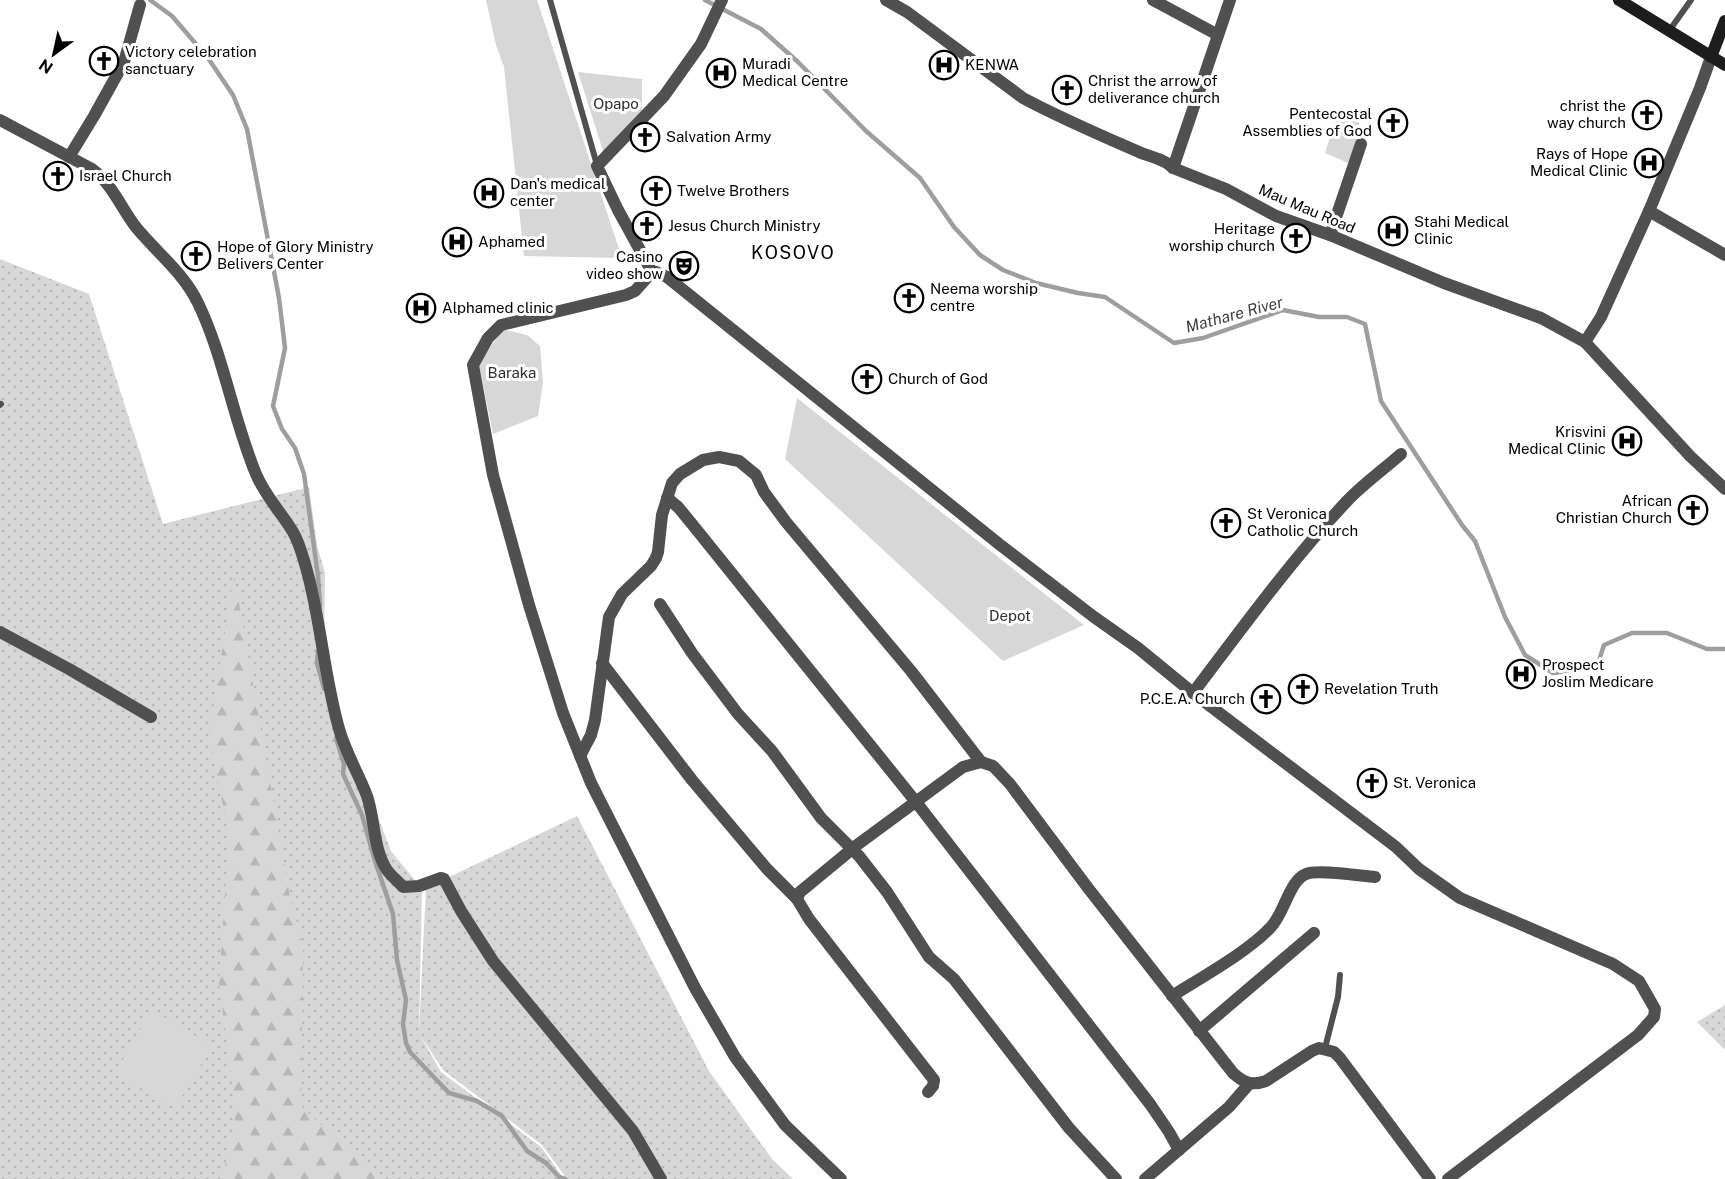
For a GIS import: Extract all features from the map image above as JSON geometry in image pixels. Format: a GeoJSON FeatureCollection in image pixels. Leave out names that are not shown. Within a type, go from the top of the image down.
{"type":"FeatureCollection","features":[{"type":"Feature","properties":{"kind":"main road"},"geometry":{"type":"LineString","coordinates":[[1619,0],[1725,65]]}},
{"type":"Feature","properties":{"kind":"main road"},"geometry":{"type":"LineString","coordinates":[[1711,57],[1725,21]]}},
{"type":"Feature","properties":{"kind":"street"},"geometry":{"type":"LineString","coordinates":[[652,272],[597,166],[664,96],[701,44],[722,0]]}},
{"type":"Feature","properties":{"kind":"street","name":"Mau Mau Road"},"geometry":{"type":"LineString","coordinates":[[886,0],[907,12],[1023,99],[1131,149],[1168,163],[1173,168],[1226,189],[1276,216],[1541,318],[1586,342],[1690,456],[1725,489]]}},
{"type":"Feature","properties":{"kind":"street"},"geometry":{"type":"LineString","coordinates":[[1153,0],[1218,35]]}},
{"type":"Feature","properties":{"kind":"street"},"geometry":{"type":"LineString","coordinates":[[1173,168],[1230,0]]}},
{"type":"Feature","properties":{"kind":"street"},"geometry":{"type":"LineString","coordinates":[[69,157],[124,62],[140,5]]}},
{"type":"Feature","properties":{"kind":"street"},"geometry":{"type":"LineString","coordinates":[[1586,342],[1649,211],[1711,57]]}},
{"type":"Feature","properties":{"kind":"street"},"geometry":{"type":"LineString","coordinates":[[0,120],[102,177],[132,222],[175,268],[198,302],[256,475],[300,546],[326,656],[327,684],[338,726],[367,796],[380,853],[387,869],[403,887],[419,886],[444,879],[461,911],[493,961],[633,1131],[661,1179]]}},
{"type":"Feature","properties":{"kind":"street"},"geometry":{"type":"LineString","coordinates":[[1330,235],[1361,144]]}},
{"type":"Feature","properties":{"kind":"street"},"geometry":{"type":"LineString","coordinates":[[1649,211],[1725,255]]}},
{"type":"Feature","properties":{"kind":"street"},"geometry":{"type":"LineString","coordinates":[[652,272],[667,277],[999,544],[1138,648],[1193,693],[1460,898],[1613,964],[1640,981],[1655,1009],[1654,1017],[1638,1035],[1448,1179]]}},
{"type":"Feature","properties":{"kind":"street"},"geometry":{"type":"LineString","coordinates":[[652,272],[635,291],[626,295],[501,325],[488,338],[473,365],[493,475],[553,686],[591,783],[695,988],[735,1057],[785,1125],[841,1179]]}},
{"type":"Feature","properties":{"kind":"street"},"geometry":{"type":"LineString","coordinates":[[1193,693],[1316,537],[1350,498],[1401,454]]}},
{"type":"Feature","properties":{"kind":"street"},"geometry":{"type":"LineString","coordinates":[[580,756],[591,735],[595,720],[609,617],[622,594],[651,566],[658,552],[662,515],[672,483],[680,474],[703,460],[719,457],[739,461],[751,470],[786,522],[911,671],[981,762]]}},
{"type":"Feature","properties":{"kind":"street"},"geometry":{"type":"LineString","coordinates":[[667,498],[692,524],[916,801],[1150,1104],[1179,1150]]}},
{"type":"Feature","properties":{"kind":"street"},"geometry":{"type":"LineString","coordinates":[[660,604],[692,653],[738,714],[771,751],[821,818],[852,849],[887,892],[929,957],[954,979],[1069,1128],[1116,1179]]}},
{"type":"Feature","properties":{"kind":"street"},"geometry":{"type":"LineString","coordinates":[[0,632],[151,717]]}},
{"type":"Feature","properties":{"kind":"street"},"geometry":{"type":"LineString","coordinates":[[603,663],[692,780],[767,870],[797,899],[809,920],[934,1080],[928,1092]]}},
{"type":"Feature","properties":{"kind":"street"},"geometry":{"type":"LineString","coordinates":[[797,899],[800,892],[852,849],[963,767],[981,762],[993,766],[1010,784],[1199,1032],[1233,1073],[1249,1084]]}},
{"type":"Feature","properties":{"kind":"street"},"geometry":{"type":"LineString","coordinates":[[1172,996],[1265,933],[1282,911],[1299,877],[1310,872],[1375,877]]}},
{"type":"Feature","properties":{"kind":"street"},"geometry":{"type":"LineString","coordinates":[[1199,1032],[1314,933]]}},
{"type":"Feature","properties":{"kind":"street"},"geometry":{"type":"LineString","coordinates":[[1145,1179],[1229,1107],[1249,1084],[1266,1080],[1319,1048],[1325,1048],[1340,1058],[1430,1179]]}},
{"type":"Feature","properties":{"kind":"lane"},"geometry":{"type":"LineString","coordinates":[[550,0],[597,166]]}},
{"type":"Feature","properties":{"kind":"lane"},"geometry":{"type":"LineString","coordinates":[[1669,32],[1691,0]]}},
{"type":"Feature","properties":{"kind":"lane"},"geometry":{"type":"LineString","coordinates":[[1325,1048],[1338,997],[1340,975]]}},
{"type":"Feature","properties":{"kind":"green space"},"geometry":{"type":"Polygon","coordinates":[[[486,0],[537,0],[622,258],[524,256],[504,67],[496,45],[486,0]]]}},
{"type":"Feature","properties":{"kind":"green space","name":"Opapo"},"geometry":{"type":"Polygon","coordinates":[[[578,72],[642,79],[642,116],[603,151],[578,72]]]}},
{"type":"Feature","properties":{"kind":"green space"},"geometry":{"type":"Polygon","coordinates":[[[1359,112],[1359,135],[1350,164],[1325,153],[1335,122],[1359,112]]]}},
{"type":"Feature","properties":{"kind":"green space"},"geometry":{"type":"Polygon","coordinates":[[[0,259],[89,294],[163,524],[309,487],[317,545],[325,573],[324,662],[337,711],[391,851],[422,889],[419,1033],[426,888],[577,816],[709,1071],[772,1159],[793,1179],[567,1179],[542,1145],[443,1070],[420,1035],[441,1072],[541,1147],[564,1179],[0,1179],[0,259]]]}},
{"type":"Feature","properties":{"kind":"green space","name":"Baraka"},"geometry":{"type":"Polygon","coordinates":[[[502,329],[527,335],[540,346],[543,382],[538,416],[493,434],[479,365],[502,329]]]}},
{"type":"Feature","properties":{"kind":"green space","name":"Depot"},"geometry":{"type":"Polygon","coordinates":[[[797,398],[1084,625],[1003,661],[785,459],[797,398]]]}},
{"type":"Feature","properties":{"kind":"green space"},"geometry":{"type":"Polygon","coordinates":[[[234,574],[290,897],[303,945],[301,1106],[380,1179],[222,1179],[236,1113],[219,983],[229,836],[209,735],[234,574]]]}},
{"type":"Feature","properties":{"kind":"green space"},"geometry":{"type":"Polygon","coordinates":[[[1725,1005],[1725,1050],[1697,1022],[1725,1005]]]}},
{"type":"Feature","properties":{"kind":"green space"},"geometry":{"type":"Polygon","coordinates":[[[152,1010],[212,1046],[175,1108],[115,1073],[152,1010]]]}},
{"type":"Feature","properties":{"kind":"waterway"},"geometry":{"type":"LineString","coordinates":[[150,0],[172,16],[208,58],[233,95],[247,129],[279,298],[285,348],[273,406],[282,429],[295,448],[304,474],[320,606]]}},
{"type":"Feature","properties":{"kind":"waterway","name":"Mathare River"},"geometry":{"type":"LineString","coordinates":[[705,0],[761,29],[798,62],[866,131],[920,178],[954,227],[980,255],[1003,270],[1036,283],[1105,297],[1174,343],[1203,338],[1283,310],[1319,317],[1347,317],[1365,324],[1381,401],[1462,525],[1475,541],[1505,617],[1525,655],[1553,673],[1597,667],[1604,645],[1632,633],[1667,633],[1707,649],[1725,649]]}},
{"type":"Feature","properties":{"kind":"waterway"},"geometry":{"type":"LineString","coordinates":[[318,651],[317,663],[324,689]]}},
{"type":"Feature","properties":{"kind":"waterway"},"geometry":{"type":"LineString","coordinates":[[336,738],[344,764],[343,774],[362,815],[393,914],[397,960],[406,1000],[403,1024],[410,1052],[449,1093],[477,1101],[502,1116],[527,1151],[546,1163],[559,1177],[565,1179]]}},
{"type":"Feature","properties":{"kind":"place","name":"Victory celebration sanctuary"},"geometry":{"type":"Point","coordinates":[104,61]}},
{"type":"Feature","properties":{"kind":"place","name":"KENWA"},"geometry":{"type":"Point","coordinates":[944,65]}},
{"type":"Feature","properties":{"kind":"place","name":"Muradi Medical Centre"},"geometry":{"type":"Point","coordinates":[721,73]}},
{"type":"Feature","properties":{"kind":"place","name":"Christ the arrow of deliverance church"},"geometry":{"type":"Point","coordinates":[1067,90]}},
{"type":"Feature","properties":{"kind":"place","name":"christ the way church"},"geometry":{"type":"Point","coordinates":[1647,115]}},
{"type":"Feature","properties":{"kind":"place","name":"Pentecostal Assemblies of God"},"geometry":{"type":"Point","coordinates":[1393,123]}},
{"type":"Feature","properties":{"kind":"place","name":"Salvation Army"},"geometry":{"type":"Point","coordinates":[645,137]}},
{"type":"Feature","properties":{"kind":"place","name":"Rays of Hope Medical Clinic"},"geometry":{"type":"Point","coordinates":[1649,163]}},
{"type":"Feature","properties":{"kind":"place","name":"Israel Church"},"geometry":{"type":"Point","coordinates":[58,176]}},
{"type":"Feature","properties":{"kind":"place","name":"Twelve Brothers"},"geometry":{"type":"Point","coordinates":[656,191]}},
{"type":"Feature","properties":{"kind":"place","name":"Dan's medical center"},"geometry":{"type":"Point","coordinates":[489,193]}},
{"type":"Feature","properties":{"kind":"place","name":"Jesus Church Ministry"},"geometry":{"type":"Point","coordinates":[647,226]}},
{"type":"Feature","properties":{"kind":"place","name":"Stahi Medical Clinic"},"geometry":{"type":"Point","coordinates":[1393,231]}},
{"type":"Feature","properties":{"kind":"place","name":"Heritage worship church"},"geometry":{"type":"Point","coordinates":[1296,238]}},
{"type":"Feature","properties":{"kind":"place","name":"Aphamed"},"geometry":{"type":"Point","coordinates":[457,242]}},
{"type":"Feature","properties":{"kind":"place","name":"Hope of Glory Ministry Belivers Center"},"geometry":{"type":"Point","coordinates":[196,256]}},
{"type":"Feature","properties":{"kind":"place","name":"Casino video show"},"geometry":{"type":"Point","coordinates":[684,266]}},
{"type":"Feature","properties":{"kind":"place","name":"Neema worship centre"},"geometry":{"type":"Point","coordinates":[909,298]}},
{"type":"Feature","properties":{"kind":"place","name":"Alphamed clinic"},"geometry":{"type":"Point","coordinates":[421,308]}},
{"type":"Feature","properties":{"kind":"place","name":"Church of God"},"geometry":{"type":"Point","coordinates":[867,379]}},
{"type":"Feature","properties":{"kind":"place","name":"Krisvini Medical Clinic"},"geometry":{"type":"Point","coordinates":[1627,441]}},
{"type":"Feature","properties":{"kind":"place","name":"African Christian Church"},"geometry":{"type":"Point","coordinates":[1693,510]}},
{"type":"Feature","properties":{"kind":"place","name":"St Veronica Catholic Church"},"geometry":{"type":"Point","coordinates":[1226,523]}},
{"type":"Feature","properties":{"kind":"place","name":"Prospect Joslim Medicare"},"geometry":{"type":"Point","coordinates":[1521,674]}},
{"type":"Feature","properties":{"kind":"place","name":"Revelation Truth"},"geometry":{"type":"Point","coordinates":[1303,689]}},
{"type":"Feature","properties":{"kind":"place","name":"P.C.E.A. Church"},"geometry":{"type":"Point","coordinates":[1266,699]}},
{"type":"Feature","properties":{"kind":"place","name":"St. Veronica"},"geometry":{"type":"Point","coordinates":[1372,783]}},
{"type":"Feature","properties":{"kind":"district","name":"KOSOVO"},"geometry":{"type":"Point","coordinates":[793,253]}}]}
